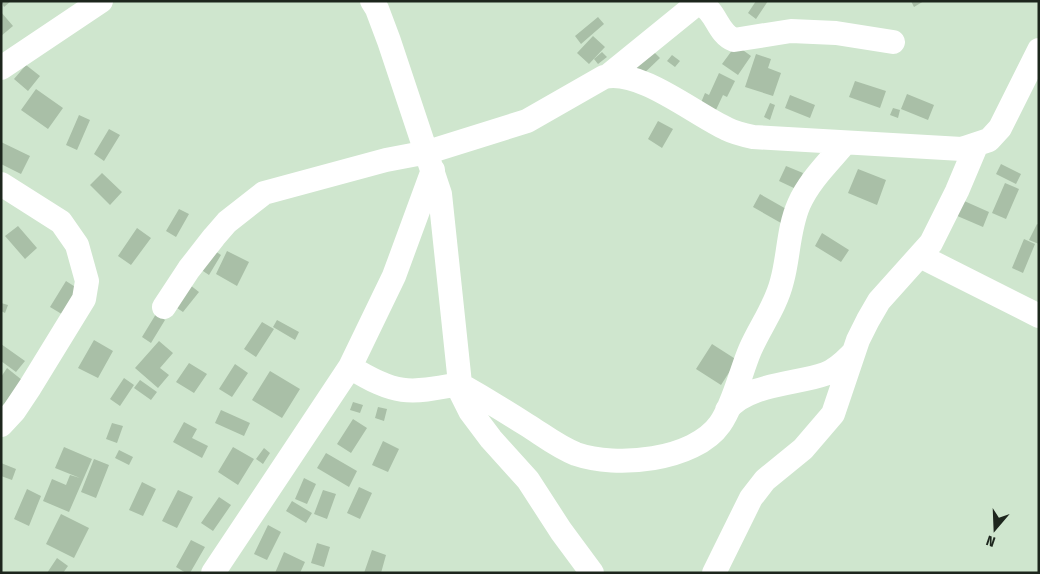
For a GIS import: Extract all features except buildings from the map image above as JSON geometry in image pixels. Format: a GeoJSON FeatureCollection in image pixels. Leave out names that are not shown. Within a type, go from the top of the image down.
{"type":"FeatureCollection","features":[{"type":"Feature","properties":{"kind":"street"},"geometry":{"type":"LineString","coordinates":[[1,68],[101,1]]}},
{"type":"Feature","properties":{"kind":"street"},"geometry":{"type":"LineString","coordinates":[[372,1],[389,41],[440,194],[459,384],[470,411],[491,439],[528,480],[561,531],[592,573]]}},
{"type":"Feature","properties":{"kind":"street"},"geometry":{"type":"LineString","coordinates":[[164,307],[189,269],[227,222],[264,193],[386,160],[430,161],[527,121],[609,75],[694,6],[701,3],[707,7],[727,37],[734,40],[791,31],[836,33],[893,42]]}},
{"type":"Feature","properties":{"kind":"street"},"geometry":{"type":"LineString","coordinates":[[609,75],[651,87],[728,130],[744,135],[775,140],[962,149],[976,146],[989,140],[1000,128],[1039,50]]}},
{"type":"Feature","properties":{"kind":"street"},"geometry":{"type":"LineString","coordinates":[[727,410],[751,347],[777,295],[798,204],[809,184],[844,144]]}},
{"type":"Feature","properties":{"kind":"street"},"geometry":{"type":"LineString","coordinates":[[714,573],[751,498],[765,480],[803,449],[833,414],[853,353],[879,301],[931,243],[957,191],[976,146]]}},
{"type":"Feature","properties":{"kind":"street"},"geometry":{"type":"LineString","coordinates":[[213,573],[350,367],[394,276],[430,161]]}},
{"type":"Feature","properties":{"kind":"street"},"geometry":{"type":"LineString","coordinates":[[1,184],[61,222],[77,245],[87,281],[84,299],[14,411],[1,425]]}},
{"type":"Feature","properties":{"kind":"street"},"geometry":{"type":"LineString","coordinates":[[920,256],[1039,316]]}},
{"type":"Feature","properties":{"kind":"street"},"geometry":{"type":"LineString","coordinates":[[350,367],[377,384],[391,389],[423,390],[459,384],[575,454],[618,462],[652,458],[691,446],[714,431],[733,402],[741,397],[781,384],[827,374],[838,368],[853,353]]}}]}
